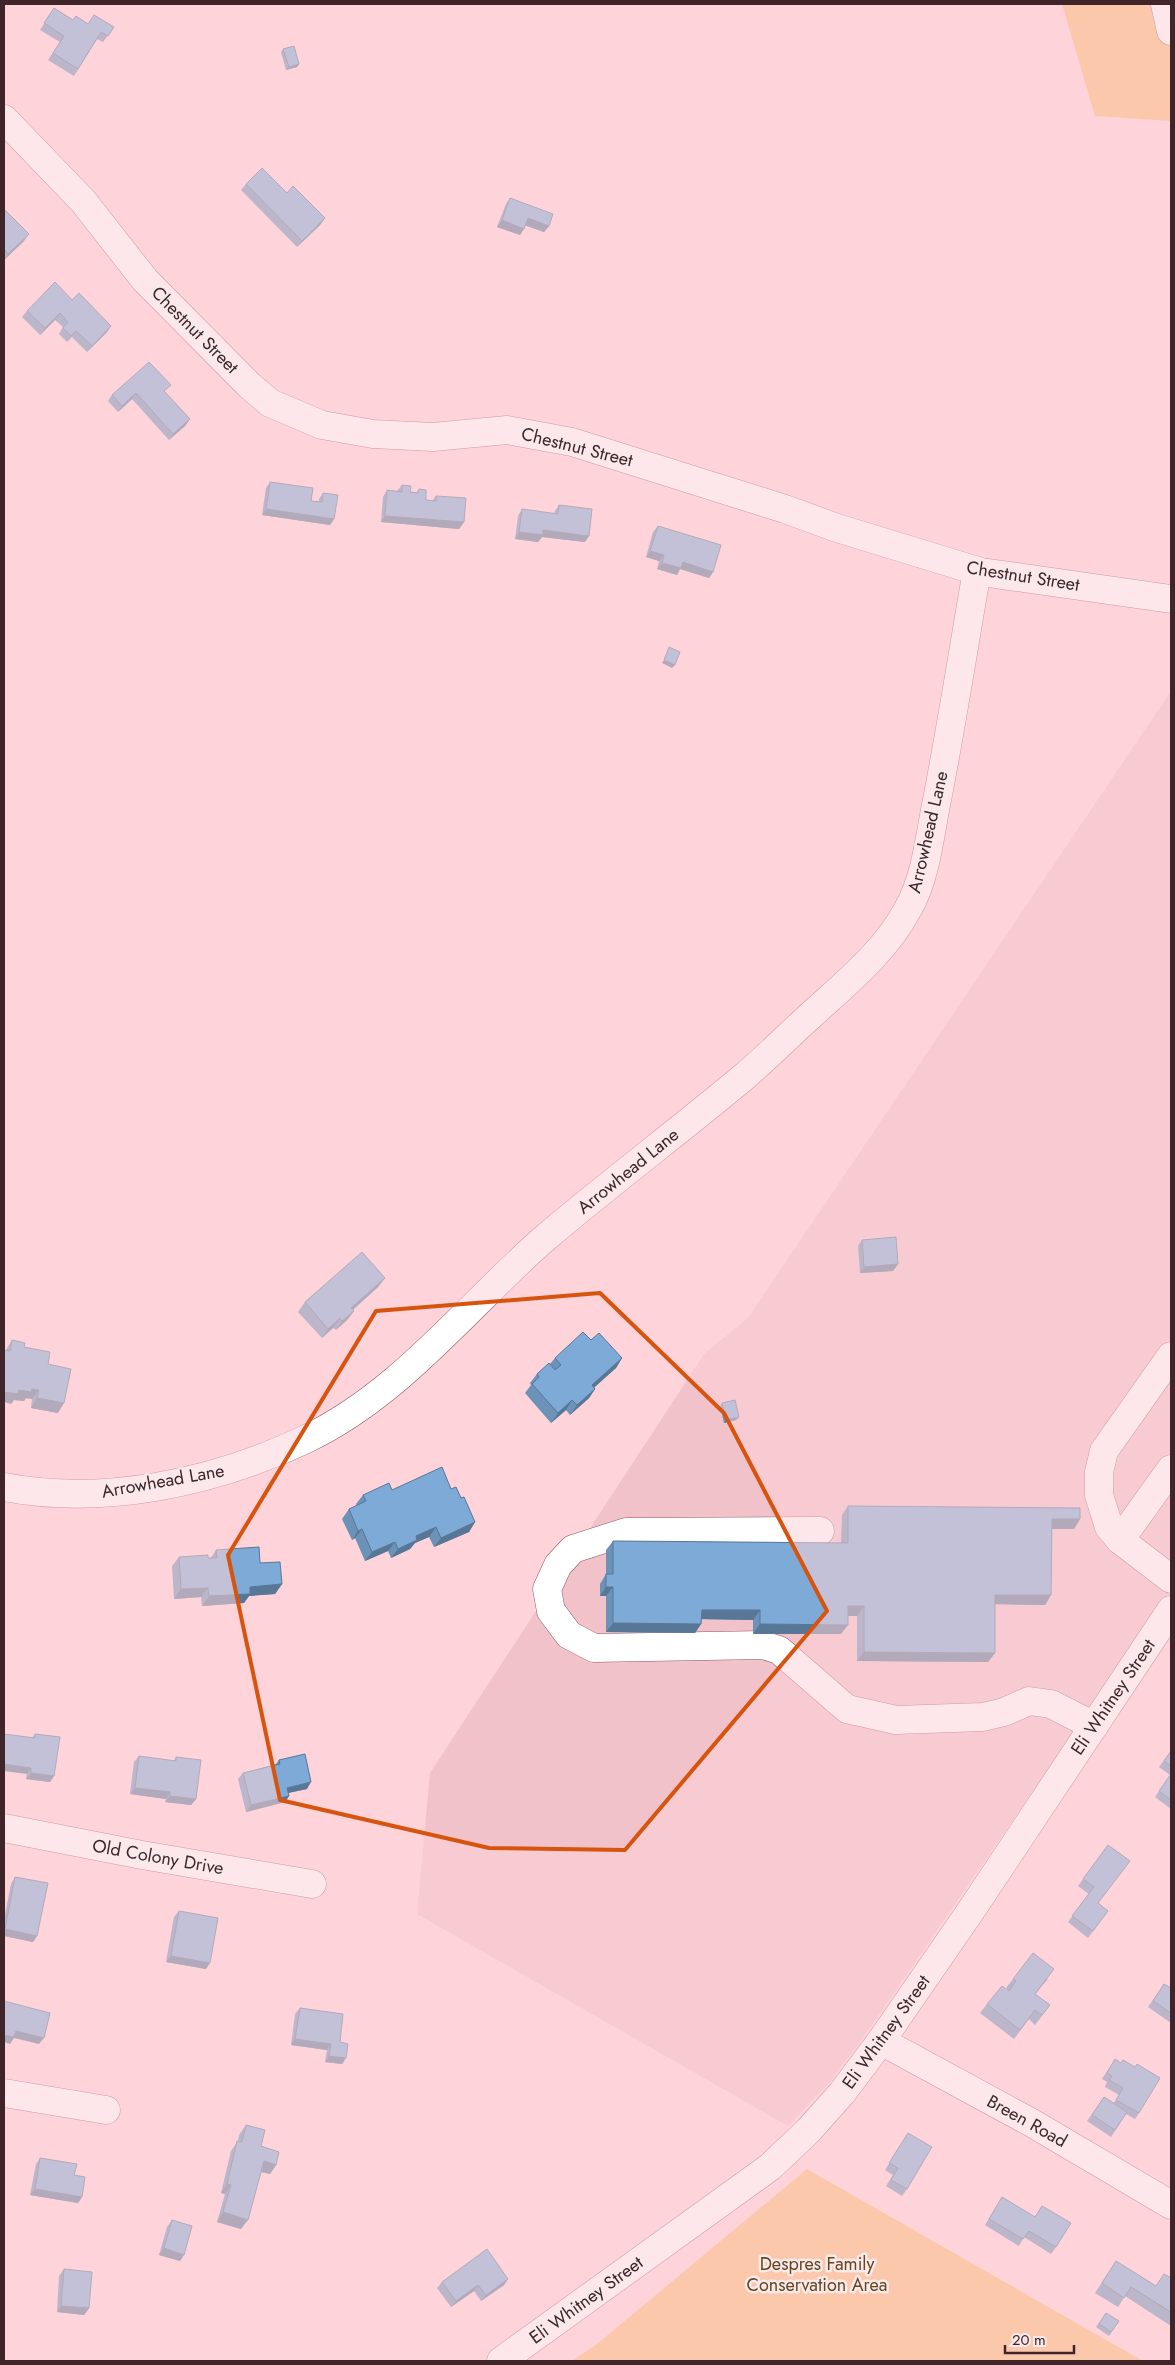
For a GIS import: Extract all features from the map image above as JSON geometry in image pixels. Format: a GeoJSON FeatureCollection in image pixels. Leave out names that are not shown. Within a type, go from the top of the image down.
{"type":"FeatureCollection","features":[{"type":"Feature","properties":{"kind":"street"},"geometry":{"type":"LineString","coordinates":[[1165,4],[1171,31]]}},
{"type":"Feature","properties":{"kind":"street","name":"Chestnut Street"},"geometry":{"type":"LineString","coordinates":[[4,119],[83,201],[145,280],[236,372],[270,403],[322,425],[373,434],[434,438],[507,430],[572,442],[785,509],[836,528],[977,571],[1171,599]]}},
{"type":"Feature","properties":{"kind":"street","name":"Arrowhead Lane"},"geometry":{"type":"LineString","coordinates":[[4,1487],[70,1494],[122,1492],[188,1480],[232,1469],[265,1457],[309,1438],[346,1416],[395,1381],[543,1240],[746,1074],[868,962],[895,932],[907,911],[924,866],[944,764],[977,571]]}},
{"type":"Feature","properties":{"kind":"street"},"geometry":{"type":"LineString","coordinates":[[1171,1356],[1104,1451],[1099,1472],[1099,1495],[1110,1527],[1120,1540],[1171,1579]]}},
{"type":"Feature","properties":{"kind":"street"},"geometry":{"type":"LineString","coordinates":[[1120,1540],[1171,1469]]}},
{"type":"Feature","properties":{"kind":"street"},"geometry":{"type":"LineString","coordinates":[[820,1531],[626,1532],[591,1542],[573,1549],[558,1565],[547,1589],[551,1611],[569,1635],[594,1648],[763,1645],[779,1650],[847,1709],[857,1712],[896,1720],[983,1717],[1004,1712],[1030,1701],[1051,1704],[1094,1726]]}},
{"type":"Feature","properties":{"kind":"street","name":"Eli Whitney Street"},"geometry":{"type":"LineString","coordinates":[[501,2361],[770,2167],[808,2131],[842,2093],[881,2041],[1171,1610]]}},
{"type":"Feature","properties":{"kind":"street","name":"Old Colony Drive"},"geometry":{"type":"LineString","coordinates":[[4,1828],[142,1855],[312,1884]]}},
{"type":"Feature","properties":{"kind":"street","name":"Breen Road"},"geometry":{"type":"LineString","coordinates":[[881,2041],[1032,2122],[1170,2201]]}},
{"type":"Feature","properties":{"kind":"street"},"geometry":{"type":"LineString","coordinates":[[4,2093],[106,2110]]}},
{"type":"Feature","properties":{"kind":"highlighted area"},"geometry":{"type":"Polygon","coordinates":[[[600,1293],[724,1413],[827,1611],[625,1850],[489,1848],[280,1800],[228,1555],[376,1311],[600,1293]]]}},
{"type":"Feature","properties":{"kind":"shaded area"},"geometry":{"type":"Polygon","coordinates":[[[1171,691],[1171,1590],[865,2035],[829,2083],[788,2126],[417,1914],[430,1773],[704,1354],[748,1318],[1171,691]]]}},
{"type":"Feature","properties":{"kind":"green space"},"geometry":{"type":"Polygon","coordinates":[[[1062,4],[1171,4],[1171,121],[1095,116],[1062,4]]]}},
{"type":"Feature","properties":{"kind":"green space","name":"Despres Family Conservation Area"},"geometry":{"type":"Polygon","coordinates":[[[807,2169],[1143,2361],[572,2361],[597,2344],[807,2169]]]}},
{"type":"Feature","properties":{"kind":"building"},"geometry":{"type":"Polygon","coordinates":[[[54,8],[73,20],[76,16],[88,24],[94,15],[114,27],[108,36],[101,32],[78,69],[53,53],[64,36],[44,23],[54,8]]]}},
{"type":"Feature","properties":{"kind":"building"},"geometry":{"type":"Polygon","coordinates":[[[294,46],[299,64],[289,67],[283,49],[294,46]]]}},
{"type":"Feature","properties":{"kind":"building"},"geometry":{"type":"Polygon","coordinates":[[[262,168],[287,193],[293,186],[325,218],[302,241],[246,184],[262,168]]]}},
{"type":"Feature","properties":{"kind":"building"},"geometry":{"type":"Polygon","coordinates":[[[510,198],[553,214],[549,226],[528,218],[524,229],[502,220],[510,198]]]}},
{"type":"Feature","properties":{"kind":"building"},"geometry":{"type":"Polygon","coordinates":[[[4,209],[29,234],[8,254],[4,249],[4,209]]]}},
{"type":"Feature","properties":{"kind":"building"},"geometry":{"type":"Polygon","coordinates":[[[55,282],[72,300],[79,293],[111,326],[92,346],[76,331],[71,336],[63,328],[68,322],[60,313],[45,328],[27,311],[55,282]]]}},
{"type":"Feature","properties":{"kind":"building"},"geometry":{"type":"Polygon","coordinates":[[[149,362],[171,385],[164,391],[190,419],[173,434],[136,393],[122,406],[112,395],[149,362]]]}},
{"type":"Feature","properties":{"kind":"building"},"geometry":{"type":"Polygon","coordinates":[[[270,482],[313,488],[311,501],[322,502],[323,493],[338,495],[334,519],[266,509],[270,482]]]}},
{"type":"Feature","properties":{"kind":"building"},"geometry":{"type":"Polygon","coordinates":[[[402,485],[411,486],[410,492],[418,493],[419,489],[426,490],[426,500],[436,501],[436,496],[466,498],[464,522],[385,516],[387,490],[402,492],[402,485]]]}},
{"type":"Feature","properties":{"kind":"building"},"geometry":{"type":"Polygon","coordinates":[[[559,505],[592,509],[589,536],[543,530],[543,535],[519,532],[522,509],[558,514],[559,505]]]}},
{"type":"Feature","properties":{"kind":"building"},"geometry":{"type":"Polygon","coordinates":[[[658,526],[721,545],[713,572],[683,562],[681,568],[662,563],[664,555],[650,551],[658,526]]]}},
{"type":"Feature","properties":{"kind":"building"},"geometry":{"type":"Polygon","coordinates":[[[669,647],[680,652],[675,665],[664,660],[669,647]]]}},
{"type":"Feature","properties":{"kind":"building"},"geometry":{"type":"Polygon","coordinates":[[[896,1237],[898,1264],[864,1267],[862,1240],[896,1237]]]}},
{"type":"Feature","properties":{"kind":"building"},"geometry":{"type":"Polygon","coordinates":[[[362,1252],[385,1278],[351,1308],[354,1311],[342,1321],[340,1318],[328,1329],[305,1302],[362,1252]]]}},
{"type":"Feature","properties":{"kind":"building"},"geometry":{"type":"Polygon","coordinates":[[[583,1332],[591,1340],[599,1333],[622,1358],[592,1385],[595,1389],[577,1405],[572,1400],[558,1413],[532,1384],[539,1377],[537,1374],[549,1363],[555,1370],[561,1365],[555,1358],[583,1332]]]}},
{"type":"Feature","properties":{"kind":"building"},"geometry":{"type":"Polygon","coordinates":[[[12,1340],[25,1343],[24,1347],[50,1352],[48,1364],[71,1369],[64,1403],[37,1398],[39,1390],[32,1389],[31,1392],[19,1390],[18,1394],[4,1392],[4,1350],[10,1351],[12,1340]]]}},
{"type":"Feature","properties":{"kind":"building"},"geometry":{"type":"Polygon","coordinates":[[[735,1400],[739,1417],[726,1420],[722,1403],[735,1400]]]}},
{"type":"Feature","properties":{"kind":"building"},"geometry":{"type":"Polygon","coordinates":[[[442,1467],[451,1489],[456,1487],[461,1498],[464,1497],[475,1522],[441,1538],[436,1527],[416,1536],[417,1540],[398,1549],[395,1542],[372,1552],[362,1529],[358,1531],[349,1509],[366,1501],[363,1495],[389,1483],[392,1490],[442,1467]]]}},
{"type":"Feature","properties":{"kind":"building"},"geometry":{"type":"Polygon","coordinates":[[[848,1506],[1080,1508],[1080,1519],[1052,1519],[1051,1595],[995,1595],[995,1653],[864,1652],[864,1606],[848,1606],[848,1625],[760,1624],[760,1610],[702,1610],[701,1624],[613,1623],[613,1587],[606,1587],[606,1574],[613,1574],[613,1541],[848,1543],[848,1506]]]}},
{"type":"Feature","properties":{"kind":"building"},"geometry":{"type":"Polygon","coordinates":[[[259,1547],[260,1563],[280,1562],[282,1584],[250,1587],[250,1594],[209,1596],[208,1588],[181,1589],[179,1557],[208,1555],[208,1558],[217,1558],[216,1550],[259,1547]]]}},
{"type":"Feature","properties":{"kind":"building"},"geometry":{"type":"Polygon","coordinates":[[[4,1734],[35,1738],[35,1734],[60,1737],[54,1776],[31,1773],[31,1768],[4,1764],[4,1734]]]}},
{"type":"Feature","properties":{"kind":"building"},"geometry":{"type":"Polygon","coordinates":[[[1171,1751],[1171,1766],[1164,1761],[1171,1751]]]}},
{"type":"Feature","properties":{"kind":"building"},"geometry":{"type":"Polygon","coordinates":[[[305,1754],[311,1782],[287,1788],[289,1796],[251,1805],[243,1773],[280,1764],[279,1760],[305,1754]]]}},
{"type":"Feature","properties":{"kind":"building"},"geometry":{"type":"Polygon","coordinates":[[[139,1756],[176,1761],[176,1757],[201,1760],[196,1799],[170,1796],[170,1792],[135,1788],[139,1756]]]}},
{"type":"Feature","properties":{"kind":"building"},"geometry":{"type":"Polygon","coordinates":[[[1171,1774],[1171,1800],[1159,1791],[1171,1774]]]}},
{"type":"Feature","properties":{"kind":"building"},"geometry":{"type":"Polygon","coordinates":[[[1108,1845],[1130,1861],[1098,1903],[1108,1911],[1093,1931],[1072,1916],[1094,1887],[1083,1879],[1108,1845]]]}},
{"type":"Feature","properties":{"kind":"building"},"geometry":{"type":"Polygon","coordinates":[[[15,1877],[48,1883],[37,1936],[5,1929],[15,1877]]]}},
{"type":"Feature","properties":{"kind":"building"},"geometry":{"type":"Polygon","coordinates":[[[179,1911],[218,1918],[210,1963],[171,1956],[179,1911]]]}},
{"type":"Feature","properties":{"kind":"building"},"geometry":{"type":"Polygon","coordinates":[[[1033,1953],[1054,1969],[1035,1994],[1050,2005],[1042,2015],[1035,2010],[1020,2030],[987,2004],[1002,1986],[1009,1991],[1016,1981],[1013,1979],[1033,1953]]]}},
{"type":"Feature","properties":{"kind":"building"},"geometry":{"type":"Polygon","coordinates":[[[1164,1984],[1171,1988],[1171,2013],[1153,2001],[1164,1984]]]}},
{"type":"Feature","properties":{"kind":"building"},"geometry":{"type":"Polygon","coordinates":[[[4,2001],[50,2013],[44,2038],[16,2031],[14,2037],[4,2035],[4,2001]]]}},
{"type":"Feature","properties":{"kind":"building"},"geometry":{"type":"Polygon","coordinates":[[[300,2008],[343,2014],[340,2042],[348,2044],[346,2058],[329,2056],[331,2044],[295,2039],[300,2008]]]}},
{"type":"Feature","properties":{"kind":"building"},"geometry":{"type":"Polygon","coordinates":[[[1115,2059],[1121,2063],[1123,2060],[1135,2067],[1137,2064],[1160,2078],[1139,2113],[1116,2100],[1123,2088],[1109,2080],[1112,2076],[1107,2073],[1115,2059]]]}},
{"type":"Feature","properties":{"kind":"building"},"geometry":{"type":"Polygon","coordinates":[[[1104,2097],[1127,2112],[1115,2130],[1092,2115],[1104,2097]]]}},
{"type":"Feature","properties":{"kind":"building"},"geometry":{"type":"Polygon","coordinates":[[[246,2125],[265,2130],[261,2146],[279,2152],[276,2165],[264,2161],[248,2220],[223,2212],[231,2185],[227,2184],[237,2141],[242,2142],[246,2125]]]}},
{"type":"Feature","properties":{"kind":"building"},"geometry":{"type":"Polygon","coordinates":[[[908,2133],[932,2147],[907,2189],[891,2180],[898,2168],[889,2163],[908,2133]]]}},
{"type":"Feature","properties":{"kind":"building"},"geometry":{"type":"Polygon","coordinates":[[[40,2158],[77,2164],[74,2175],[85,2177],[82,2197],[35,2189],[40,2158]]]}},
{"type":"Feature","properties":{"kind":"building"},"geometry":{"type":"Polygon","coordinates":[[[1002,2197],[1035,2217],[1042,2206],[1071,2223],[1056,2247],[1029,2231],[1023,2239],[989,2219],[1002,2197]]]}},
{"type":"Feature","properties":{"kind":"building"},"geometry":{"type":"Polygon","coordinates":[[[172,2220],[192,2226],[184,2255],[164,2248],[172,2220]]]}},
{"type":"Feature","properties":{"kind":"building"},"geometry":{"type":"Polygon","coordinates":[[[487,2249],[508,2279],[486,2295],[478,2285],[456,2301],[442,2282],[487,2249]]]}},
{"type":"Feature","properties":{"kind":"building"},"geometry":{"type":"Polygon","coordinates":[[[1116,2261],[1156,2286],[1164,2274],[1171,2278],[1171,2312],[1131,2287],[1124,2298],[1102,2283],[1116,2261]]]}},
{"type":"Feature","properties":{"kind":"building"},"geometry":{"type":"Polygon","coordinates":[[[64,2269],[92,2272],[89,2308],[61,2306],[64,2269]]]}},
{"type":"Feature","properties":{"kind":"building"},"geometry":{"type":"Polygon","coordinates":[[[1106,2313],[1119,2321],[1111,2332],[1099,2324],[1106,2313]]]}}]}
